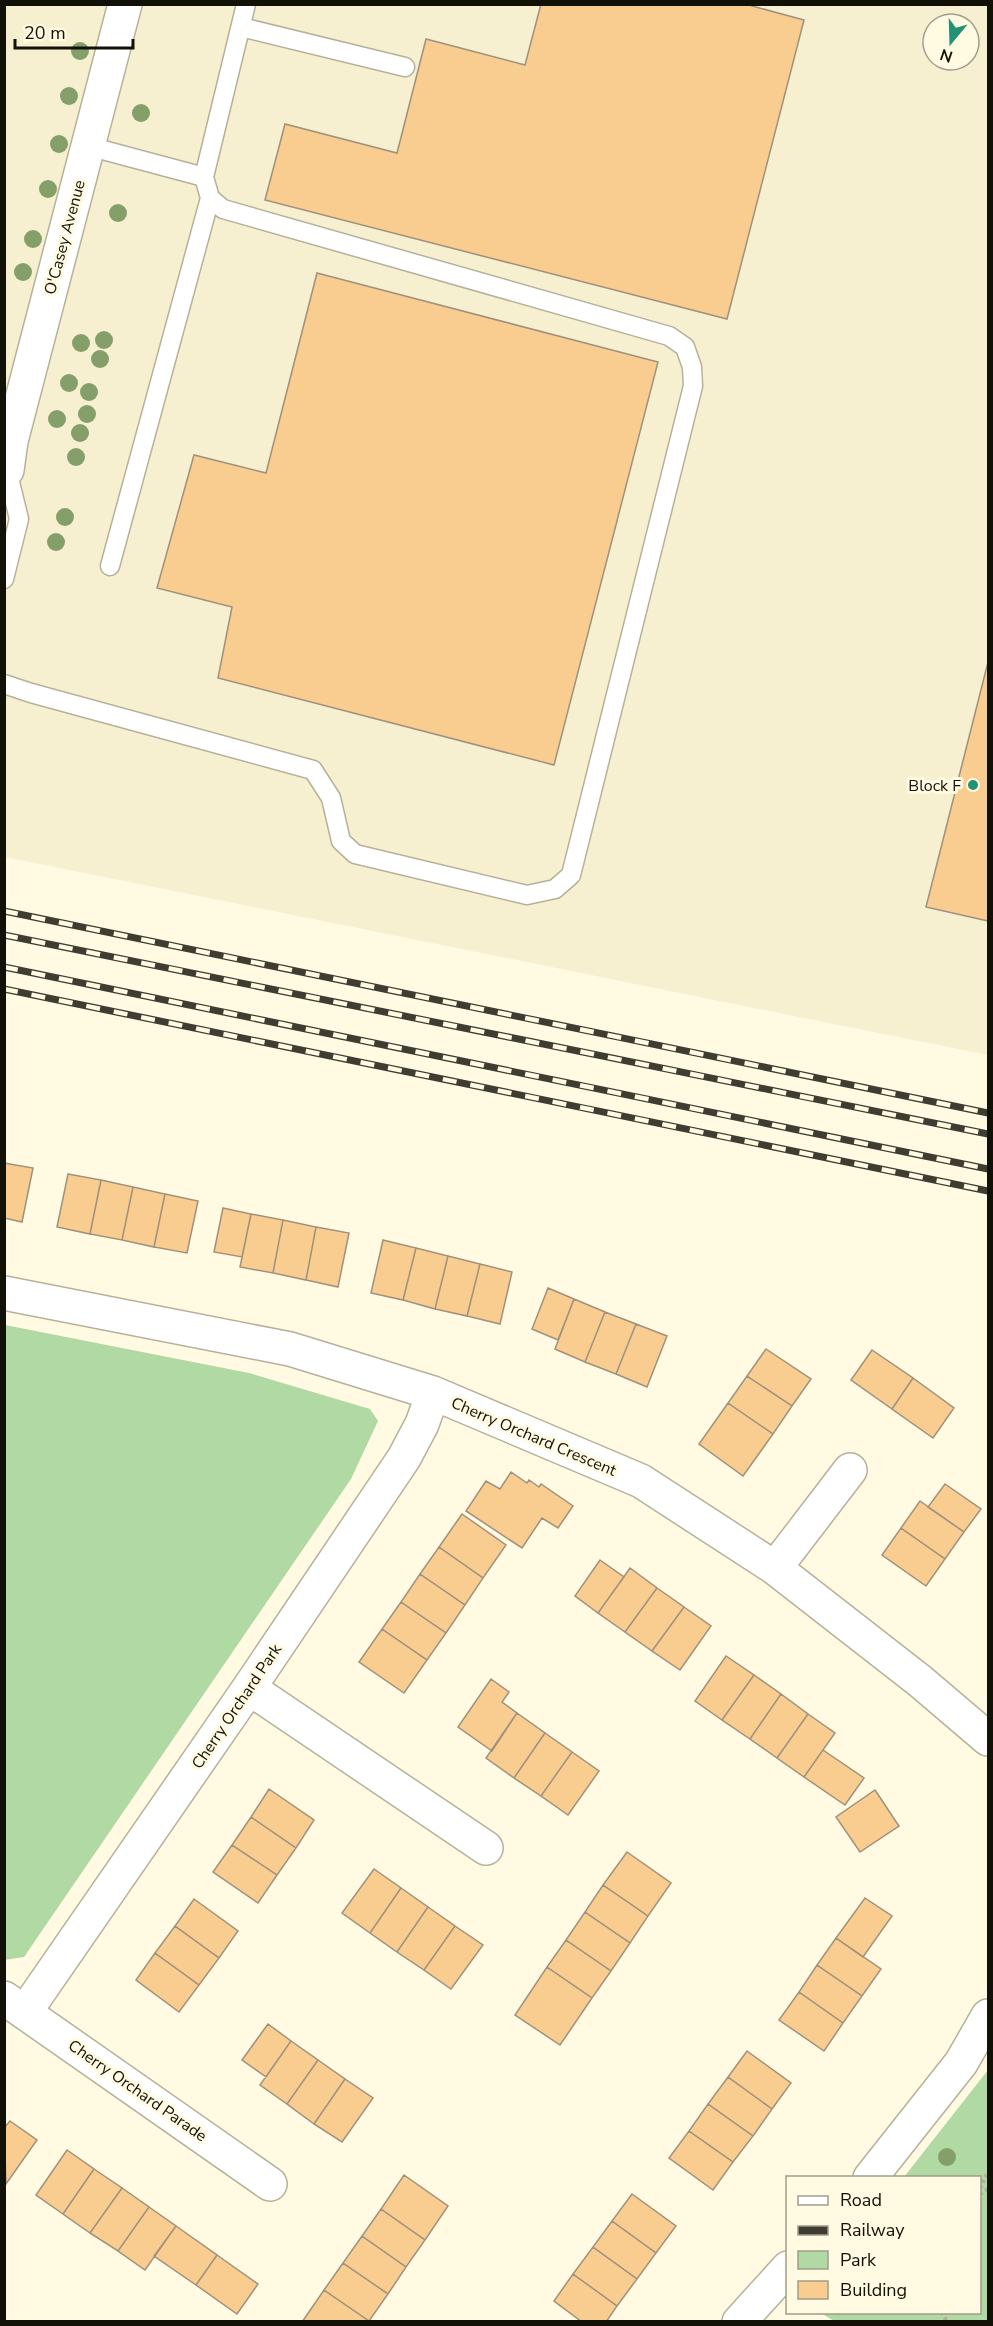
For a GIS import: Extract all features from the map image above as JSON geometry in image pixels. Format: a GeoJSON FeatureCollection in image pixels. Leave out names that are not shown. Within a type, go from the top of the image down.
{"type":"FeatureCollection","features":[{"type":"Feature","properties":{"kind":"street","name":"O'Casey Avenue"},"geometry":{"type":"LineString","coordinates":[[8,450],[124,4]]}},
{"type":"Feature","properties":{"kind":"street","name":"Cherry Orchard Crescent"},"geometry":{"type":"LineString","coordinates":[[4,1293],[290,1349],[432,1393],[641,1481],[775,1568],[920,1681],[988,1739]]}},
{"type":"Feature","properties":{"kind":"street","name":"Cherry Orchard Park"},"geometry":{"type":"LineString","coordinates":[[15,2005],[249,1688],[404,1458],[422,1424],[432,1393]]}},
{"type":"Feature","properties":{"kind":"street"},"geometry":{"type":"LineString","coordinates":[[775,1568],[850,1470]]}},
{"type":"Feature","properties":{"kind":"street"},"geometry":{"type":"LineString","coordinates":[[249,1688],[486,1848]]}},
{"type":"Feature","properties":{"kind":"street","name":"Cherry Orchard Parade"},"geometry":{"type":"LineString","coordinates":[[15,2005],[270,2184]]}},
{"type":"Feature","properties":{"kind":"street"},"geometry":{"type":"LineString","coordinates":[[872,2176],[961,2063],[988,2016]]}},
{"type":"Feature","properties":{"kind":"street"},"geometry":{"type":"LineString","coordinates":[[740,2322],[786,2270]]}},
{"type":"Feature","properties":{"kind":"lane"},"geometry":{"type":"LineString","coordinates":[[110,566],[210,198],[204,177],[246,4]]}},
{"type":"Feature","properties":{"kind":"lane"},"geometry":{"type":"LineString","coordinates":[[241,27],[405,67]]}},
{"type":"Feature","properties":{"kind":"lane"},"geometry":{"type":"LineString","coordinates":[[88,146],[204,177]]}},
{"type":"Feature","properties":{"kind":"lane"},"geometry":{"type":"LineString","coordinates":[[4,684],[313,770],[331,798],[341,841],[355,854],[527,895],[555,889],[571,875],[693,386],[692,367],[686,347],[669,336],[223,209],[210,198]]}},
{"type":"Feature","properties":{"kind":"lane"},"geometry":{"type":"LineString","coordinates":[[4,579],[19,519],[8,450]]}},
{"type":"Feature","properties":{"kind":"path"},"geometry":{"type":"LineString","coordinates":[[981,2186],[988,2172]]}},
{"type":"Feature","properties":{"kind":"shaded area"},"geometry":{"type":"Polygon","coordinates":[[[4,5],[988,5],[988,1055],[5,857],[4,5]]]}},
{"type":"Feature","properties":{"kind":"green space"},"geometry":{"type":"Polygon","coordinates":[[[5,1325],[249,1373],[370,1409],[378,1421],[351,1479],[24,1957],[4,1960],[5,1325]]]}},
{"type":"Feature","properties":{"kind":"green space"},"geometry":{"type":"Polygon","coordinates":[[[988,2070],[988,2321],[834,2321],[823,2314],[981,2314],[981,2176],[905,2176],[988,2070]]]}},
{"type":"Feature","properties":{"kind":"building"},"geometry":{"type":"Polygon","coordinates":[[[541,4],[745,4],[804,20],[727,319],[265,200],[285,124],[397,153],[426,39],[525,65],[541,4]]]}},
{"type":"Feature","properties":{"kind":"building"},"geometry":{"type":"Polygon","coordinates":[[[317,273],[658,362],[554,765],[218,678],[232,607],[157,588],[194,455],[266,473],[317,273]]]}},
{"type":"Feature","properties":{"kind":"building","name":"Block F"},"geometry":{"type":"Polygon","coordinates":[[[988,662],[988,921],[926,907],[988,662]]]}},
{"type":"Feature","properties":{"kind":"building"},"geometry":{"type":"Polygon","coordinates":[[[4,1163],[33,1168],[22,1222],[4,1218],[4,1163]]]}},
{"type":"Feature","properties":{"kind":"building"},"geometry":{"type":"Polygon","coordinates":[[[68,1174],[101,1180],[90,1234],[57,1227],[68,1174]]]}},
{"type":"Feature","properties":{"kind":"building"},"geometry":{"type":"Polygon","coordinates":[[[101,1180],[133,1187],[122,1240],[90,1234],[101,1180]]]}},
{"type":"Feature","properties":{"kind":"building"},"geometry":{"type":"Polygon","coordinates":[[[133,1187],[165,1194],[154,1247],[122,1240],[133,1187]]]}},
{"type":"Feature","properties":{"kind":"building"},"geometry":{"type":"Polygon","coordinates":[[[165,1194],[198,1201],[187,1253],[154,1247],[165,1194]]]}},
{"type":"Feature","properties":{"kind":"building"},"geometry":{"type":"Polygon","coordinates":[[[223,1208],[251,1214],[242,1257],[214,1252],[223,1208]]]}},
{"type":"Feature","properties":{"kind":"building"},"geometry":{"type":"Polygon","coordinates":[[[251,1214],[283,1220],[273,1273],[240,1267],[251,1214]]]}},
{"type":"Feature","properties":{"kind":"building"},"geometry":{"type":"Polygon","coordinates":[[[283,1220],[316,1227],[306,1280],[273,1273],[283,1220]]]}},
{"type":"Feature","properties":{"kind":"building"},"geometry":{"type":"Polygon","coordinates":[[[316,1227],[349,1233],[338,1287],[306,1280],[316,1227]]]}},
{"type":"Feature","properties":{"kind":"building"},"geometry":{"type":"Polygon","coordinates":[[[383,1240],[416,1248],[403,1300],[371,1293],[383,1240]]]}},
{"type":"Feature","properties":{"kind":"building"},"geometry":{"type":"Polygon","coordinates":[[[416,1248],[448,1256],[435,1309],[403,1300],[416,1248]]]}},
{"type":"Feature","properties":{"kind":"building"},"geometry":{"type":"Polygon","coordinates":[[[448,1256],[480,1264],[467,1316],[435,1309],[448,1256]]]}},
{"type":"Feature","properties":{"kind":"building"},"geometry":{"type":"Polygon","coordinates":[[[480,1264],[512,1272],[500,1324],[467,1316],[480,1264]]]}},
{"type":"Feature","properties":{"kind":"building"},"geometry":{"type":"Polygon","coordinates":[[[548,1288],[574,1299],[558,1340],[532,1329],[548,1288]]]}},
{"type":"Feature","properties":{"kind":"building"},"geometry":{"type":"Polygon","coordinates":[[[574,1299],[605,1312],[585,1362],[555,1349],[574,1299]]]}},
{"type":"Feature","properties":{"kind":"building"},"geometry":{"type":"Polygon","coordinates":[[[605,1312],[636,1324],[616,1374],[585,1362],[605,1312]]]}},
{"type":"Feature","properties":{"kind":"building"},"geometry":{"type":"Polygon","coordinates":[[[636,1324],[667,1336],[647,1387],[616,1374],[636,1324]]]}},
{"type":"Feature","properties":{"kind":"building"},"geometry":{"type":"Polygon","coordinates":[[[766,1349],[811,1379],[792,1406],[747,1376],[766,1349]]]}},
{"type":"Feature","properties":{"kind":"building"},"geometry":{"type":"Polygon","coordinates":[[[872,1350],[913,1378],[892,1409],[851,1380],[872,1350]]]}},
{"type":"Feature","properties":{"kind":"building"},"geometry":{"type":"Polygon","coordinates":[[[747,1376],[792,1406],[773,1434],[728,1403],[747,1376]]]}},
{"type":"Feature","properties":{"kind":"building"},"geometry":{"type":"Polygon","coordinates":[[[913,1378],[954,1408],[933,1438],[892,1409],[913,1378]]]}},
{"type":"Feature","properties":{"kind":"building"},"geometry":{"type":"Polygon","coordinates":[[[728,1403],[773,1434],[743,1476],[699,1444],[728,1403]]]}},
{"type":"Feature","properties":{"kind":"building"},"geometry":{"type":"Polygon","coordinates":[[[511,1472],[527,1483],[529,1480],[539,1487],[541,1484],[573,1506],[558,1528],[542,1518],[522,1548],[466,1511],[486,1481],[500,1489],[511,1472]]]}},
{"type":"Feature","properties":{"kind":"building"},"geometry":{"type":"Polygon","coordinates":[[[945,1484],[981,1509],[964,1532],[928,1507],[945,1484]]]}},
{"type":"Feature","properties":{"kind":"building"},"geometry":{"type":"Polygon","coordinates":[[[920,1501],[964,1532],[945,1559],[901,1528],[920,1501]]]}},
{"type":"Feature","properties":{"kind":"building"},"geometry":{"type":"Polygon","coordinates":[[[462,1514],[506,1545],[483,1578],[439,1547],[462,1514]]]}},
{"type":"Feature","properties":{"kind":"building"},"geometry":{"type":"Polygon","coordinates":[[[901,1528],[945,1559],[926,1586],[882,1555],[901,1528]]]}},
{"type":"Feature","properties":{"kind":"building"},"geometry":{"type":"Polygon","coordinates":[[[439,1547],[483,1578],[465,1605],[420,1574],[439,1547]]]}},
{"type":"Feature","properties":{"kind":"building"},"geometry":{"type":"Polygon","coordinates":[[[600,1560],[624,1577],[598,1613],[575,1596],[600,1560]]]}},
{"type":"Feature","properties":{"kind":"building"},"geometry":{"type":"Polygon","coordinates":[[[630,1568],[657,1588],[625,1632],[598,1613],[630,1568]]]}},
{"type":"Feature","properties":{"kind":"building"},"geometry":{"type":"Polygon","coordinates":[[[420,1574],[465,1605],[446,1633],[401,1602],[420,1574]]]}},
{"type":"Feature","properties":{"kind":"building"},"geometry":{"type":"Polygon","coordinates":[[[657,1588],[684,1607],[652,1651],[625,1632],[657,1588]]]}},
{"type":"Feature","properties":{"kind":"building"},"geometry":{"type":"Polygon","coordinates":[[[401,1602],[446,1633],[427,1660],[382,1629],[401,1602]]]}},
{"type":"Feature","properties":{"kind":"building"},"geometry":{"type":"Polygon","coordinates":[[[684,1607],[711,1626],[680,1670],[652,1651],[684,1607]]]}},
{"type":"Feature","properties":{"kind":"building"},"geometry":{"type":"Polygon","coordinates":[[[382,1629],[427,1660],[404,1693],[359,1662],[382,1629]]]}},
{"type":"Feature","properties":{"kind":"building"},"geometry":{"type":"Polygon","coordinates":[[[726,1656],[754,1675],[722,1720],[695,1701],[726,1656]]]}},
{"type":"Feature","properties":{"kind":"building"},"geometry":{"type":"Polygon","coordinates":[[[754,1675],[781,1694],[750,1739],[722,1720],[754,1675]]]}},
{"type":"Feature","properties":{"kind":"building"},"geometry":{"type":"Polygon","coordinates":[[[491,1679],[509,1692],[502,1702],[517,1713],[492,1751],[458,1727],[491,1679]]]}},
{"type":"Feature","properties":{"kind":"building"},"geometry":{"type":"Polygon","coordinates":[[[781,1694],[808,1714],[777,1758],[750,1739],[781,1694]]]}},
{"type":"Feature","properties":{"kind":"building"},"geometry":{"type":"Polygon","coordinates":[[[517,1713],[545,1733],[514,1778],[486,1758],[517,1713]]]}},
{"type":"Feature","properties":{"kind":"building"},"geometry":{"type":"Polygon","coordinates":[[[808,1714],[835,1733],[804,1777],[777,1758],[808,1714]]]}},
{"type":"Feature","properties":{"kind":"building"},"geometry":{"type":"Polygon","coordinates":[[[545,1733],[572,1752],[541,1796],[514,1778],[545,1733]]]}},
{"type":"Feature","properties":{"kind":"building"},"geometry":{"type":"Polygon","coordinates":[[[823,1750],[864,1778],[845,1805],[804,1777],[823,1750]]]}},
{"type":"Feature","properties":{"kind":"building"},"geometry":{"type":"Polygon","coordinates":[[[572,1752],[599,1771],[568,1815],[541,1796],[572,1752]]]}},
{"type":"Feature","properties":{"kind":"building"},"geometry":{"type":"Polygon","coordinates":[[[269,1789],[314,1820],[296,1848],[251,1817],[269,1789]]]}},
{"type":"Feature","properties":{"kind":"building"},"geometry":{"type":"Polygon","coordinates":[[[875,1790],[899,1826],[860,1852],[836,1817],[875,1790]]]}},
{"type":"Feature","properties":{"kind":"building"},"geometry":{"type":"Polygon","coordinates":[[[251,1817],[296,1848],[277,1875],[232,1845],[251,1817]]]}},
{"type":"Feature","properties":{"kind":"building"},"geometry":{"type":"Polygon","coordinates":[[[232,1845],[277,1875],[258,1903],[213,1872],[232,1845]]]}},
{"type":"Feature","properties":{"kind":"building"},"geometry":{"type":"Polygon","coordinates":[[[627,1852],[671,1883],[648,1916],[603,1885],[627,1852]]]}},
{"type":"Feature","properties":{"kind":"building"},"geometry":{"type":"Polygon","coordinates":[[[374,1869],[401,1888],[370,1933],[342,1913],[374,1869]]]}},
{"type":"Feature","properties":{"kind":"building"},"geometry":{"type":"Polygon","coordinates":[[[603,1885],[648,1916],[630,1943],[585,1912],[603,1885]]]}},
{"type":"Feature","properties":{"kind":"building"},"geometry":{"type":"Polygon","coordinates":[[[401,1888],[428,1907],[397,1952],[370,1933],[401,1888]]]}},
{"type":"Feature","properties":{"kind":"building"},"geometry":{"type":"Polygon","coordinates":[[[865,1898],[892,1916],[863,1957],[836,1938],[865,1898]]]}},
{"type":"Feature","properties":{"kind":"building"},"geometry":{"type":"Polygon","coordinates":[[[194,1899],[238,1931],[219,1958],[175,1926],[194,1899]]]}},
{"type":"Feature","properties":{"kind":"building"},"geometry":{"type":"Polygon","coordinates":[[[428,1907],[455,1926],[424,1970],[397,1952],[428,1907]]]}},
{"type":"Feature","properties":{"kind":"building"},"geometry":{"type":"Polygon","coordinates":[[[585,1912],[630,1943],[611,1971],[566,1940],[585,1912]]]}},
{"type":"Feature","properties":{"kind":"building"},"geometry":{"type":"Polygon","coordinates":[[[175,1926],[219,1958],[199,1985],[155,1953],[175,1926]]]}},
{"type":"Feature","properties":{"kind":"building"},"geometry":{"type":"Polygon","coordinates":[[[455,1926],[483,1945],[451,1989],[424,1970],[455,1926]]]}},
{"type":"Feature","properties":{"kind":"building"},"geometry":{"type":"Polygon","coordinates":[[[836,1938],[881,1969],[862,1996],[817,1965],[836,1938]]]}},
{"type":"Feature","properties":{"kind":"building"},"geometry":{"type":"Polygon","coordinates":[[[566,1940],[611,1971],[592,1998],[547,1967],[566,1940]]]}},
{"type":"Feature","properties":{"kind":"building"},"geometry":{"type":"Polygon","coordinates":[[[155,1953],[199,1985],[179,2012],[136,1980],[155,1953]]]}},
{"type":"Feature","properties":{"kind":"building"},"geometry":{"type":"Polygon","coordinates":[[[817,1965],[862,1996],[843,2023],[799,1992],[817,1965]]]}},
{"type":"Feature","properties":{"kind":"building"},"geometry":{"type":"Polygon","coordinates":[[[547,1967],[592,1998],[560,2045],[515,2015],[547,1967]]]}},
{"type":"Feature","properties":{"kind":"building"},"geometry":{"type":"Polygon","coordinates":[[[799,1992],[843,2023],[824,2051],[779,2020],[799,1992]]]}},
{"type":"Feature","properties":{"kind":"building"},"geometry":{"type":"Polygon","coordinates":[[[268,2024],[291,2041],[266,2077],[242,2060],[268,2024]]]}},
{"type":"Feature","properties":{"kind":"building"},"geometry":{"type":"Polygon","coordinates":[[[291,2041],[318,2060],[287,2104],[260,2085],[291,2041]]]}},
{"type":"Feature","properties":{"kind":"building"},"geometry":{"type":"Polygon","coordinates":[[[747,2051],[791,2083],[772,2109],[728,2077],[747,2051]]]}},
{"type":"Feature","properties":{"kind":"building"},"geometry":{"type":"Polygon","coordinates":[[[318,2060],[345,2079],[314,2124],[287,2104],[318,2060]]]}},
{"type":"Feature","properties":{"kind":"building"},"geometry":{"type":"Polygon","coordinates":[[[728,2077],[772,2109],[753,2136],[708,2104],[728,2077]]]}},
{"type":"Feature","properties":{"kind":"building"},"geometry":{"type":"Polygon","coordinates":[[[345,2079],[373,2098],[342,2142],[314,2124],[345,2079]]]}},
{"type":"Feature","properties":{"kind":"building"},"geometry":{"type":"Polygon","coordinates":[[[708,2104],[753,2136],[733,2162],[689,2131],[708,2104]]]}},
{"type":"Feature","properties":{"kind":"building"},"geometry":{"type":"Polygon","coordinates":[[[10,2121],[37,2140],[6,2184],[4,2128],[10,2121]]]}},
{"type":"Feature","properties":{"kind":"building"},"geometry":{"type":"Polygon","coordinates":[[[689,2131],[733,2162],[713,2190],[669,2158],[689,2131]]]}},
{"type":"Feature","properties":{"kind":"building"},"geometry":{"type":"Polygon","coordinates":[[[67,2150],[94,2169],[63,2214],[36,2195],[67,2150]]]}},
{"type":"Feature","properties":{"kind":"building"},"geometry":{"type":"Polygon","coordinates":[[[94,2169],[122,2188],[90,2233],[63,2214],[94,2169]]]}},
{"type":"Feature","properties":{"kind":"building"},"geometry":{"type":"Polygon","coordinates":[[[404,2175],[448,2206],[425,2240],[381,2209],[404,2175]]]}},
{"type":"Feature","properties":{"kind":"building"},"geometry":{"type":"Polygon","coordinates":[[[122,2188],[149,2207],[118,2251],[90,2233],[122,2188]]]}},
{"type":"Feature","properties":{"kind":"building"},"geometry":{"type":"Polygon","coordinates":[[[632,2194],[676,2226],[656,2253],[612,2221],[632,2194]]]}},
{"type":"Feature","properties":{"kind":"building"},"geometry":{"type":"Polygon","coordinates":[[[149,2207],[176,2226],[145,2270],[118,2251],[149,2207]]]}},
{"type":"Feature","properties":{"kind":"building"},"geometry":{"type":"Polygon","coordinates":[[[381,2209],[425,2240],[406,2267],[362,2236],[381,2209]]]}},
{"type":"Feature","properties":{"kind":"building"},"geometry":{"type":"Polygon","coordinates":[[[612,2221],[656,2253],[637,2279],[593,2247],[612,2221]]]}},
{"type":"Feature","properties":{"kind":"building"},"geometry":{"type":"Polygon","coordinates":[[[176,2226],[217,2255],[196,2285],[154,2256],[176,2226]]]}},
{"type":"Feature","properties":{"kind":"building"},"geometry":{"type":"Polygon","coordinates":[[[362,2236],[406,2267],[388,2294],[343,2263],[362,2236]]]}},
{"type":"Feature","properties":{"kind":"building"},"geometry":{"type":"Polygon","coordinates":[[[593,2247],[637,2279],[617,2306],[573,2274],[593,2247]]]}},
{"type":"Feature","properties":{"kind":"building"},"geometry":{"type":"Polygon","coordinates":[[[217,2255],[258,2284],[237,2314],[196,2285],[217,2255]]]}},
{"type":"Feature","properties":{"kind":"building"},"geometry":{"type":"Polygon","coordinates":[[[343,2263],[388,2294],[369,2321],[324,2290],[343,2263]]]}},
{"type":"Feature","properties":{"kind":"building"},"geometry":{"type":"Polygon","coordinates":[[[573,2274],[617,2306],[606,2322],[582,2322],[554,2301],[573,2274]]]}},
{"type":"Feature","properties":{"kind":"building"},"geometry":{"type":"Polygon","coordinates":[[[324,2290],[369,2321],[302,2322],[324,2290]]]}},
{"type":"Feature","properties":{"kind":"railway"},"geometry":{"type":"LineString","coordinates":[[4,911],[988,1113]]}},
{"type":"Feature","properties":{"kind":"railway"},"geometry":{"type":"LineString","coordinates":[[4,935],[988,1134]]}},
{"type":"Feature","properties":{"kind":"railway"},"geometry":{"type":"LineString","coordinates":[[4,967],[988,1169]]}},
{"type":"Feature","properties":{"kind":"railway"},"geometry":{"type":"LineString","coordinates":[[4,989],[988,1191]]}},
{"type":"Feature","properties":{"kind":"place","name":"Block F"},"geometry":{"type":"Point","coordinates":[973,785]}}]}
